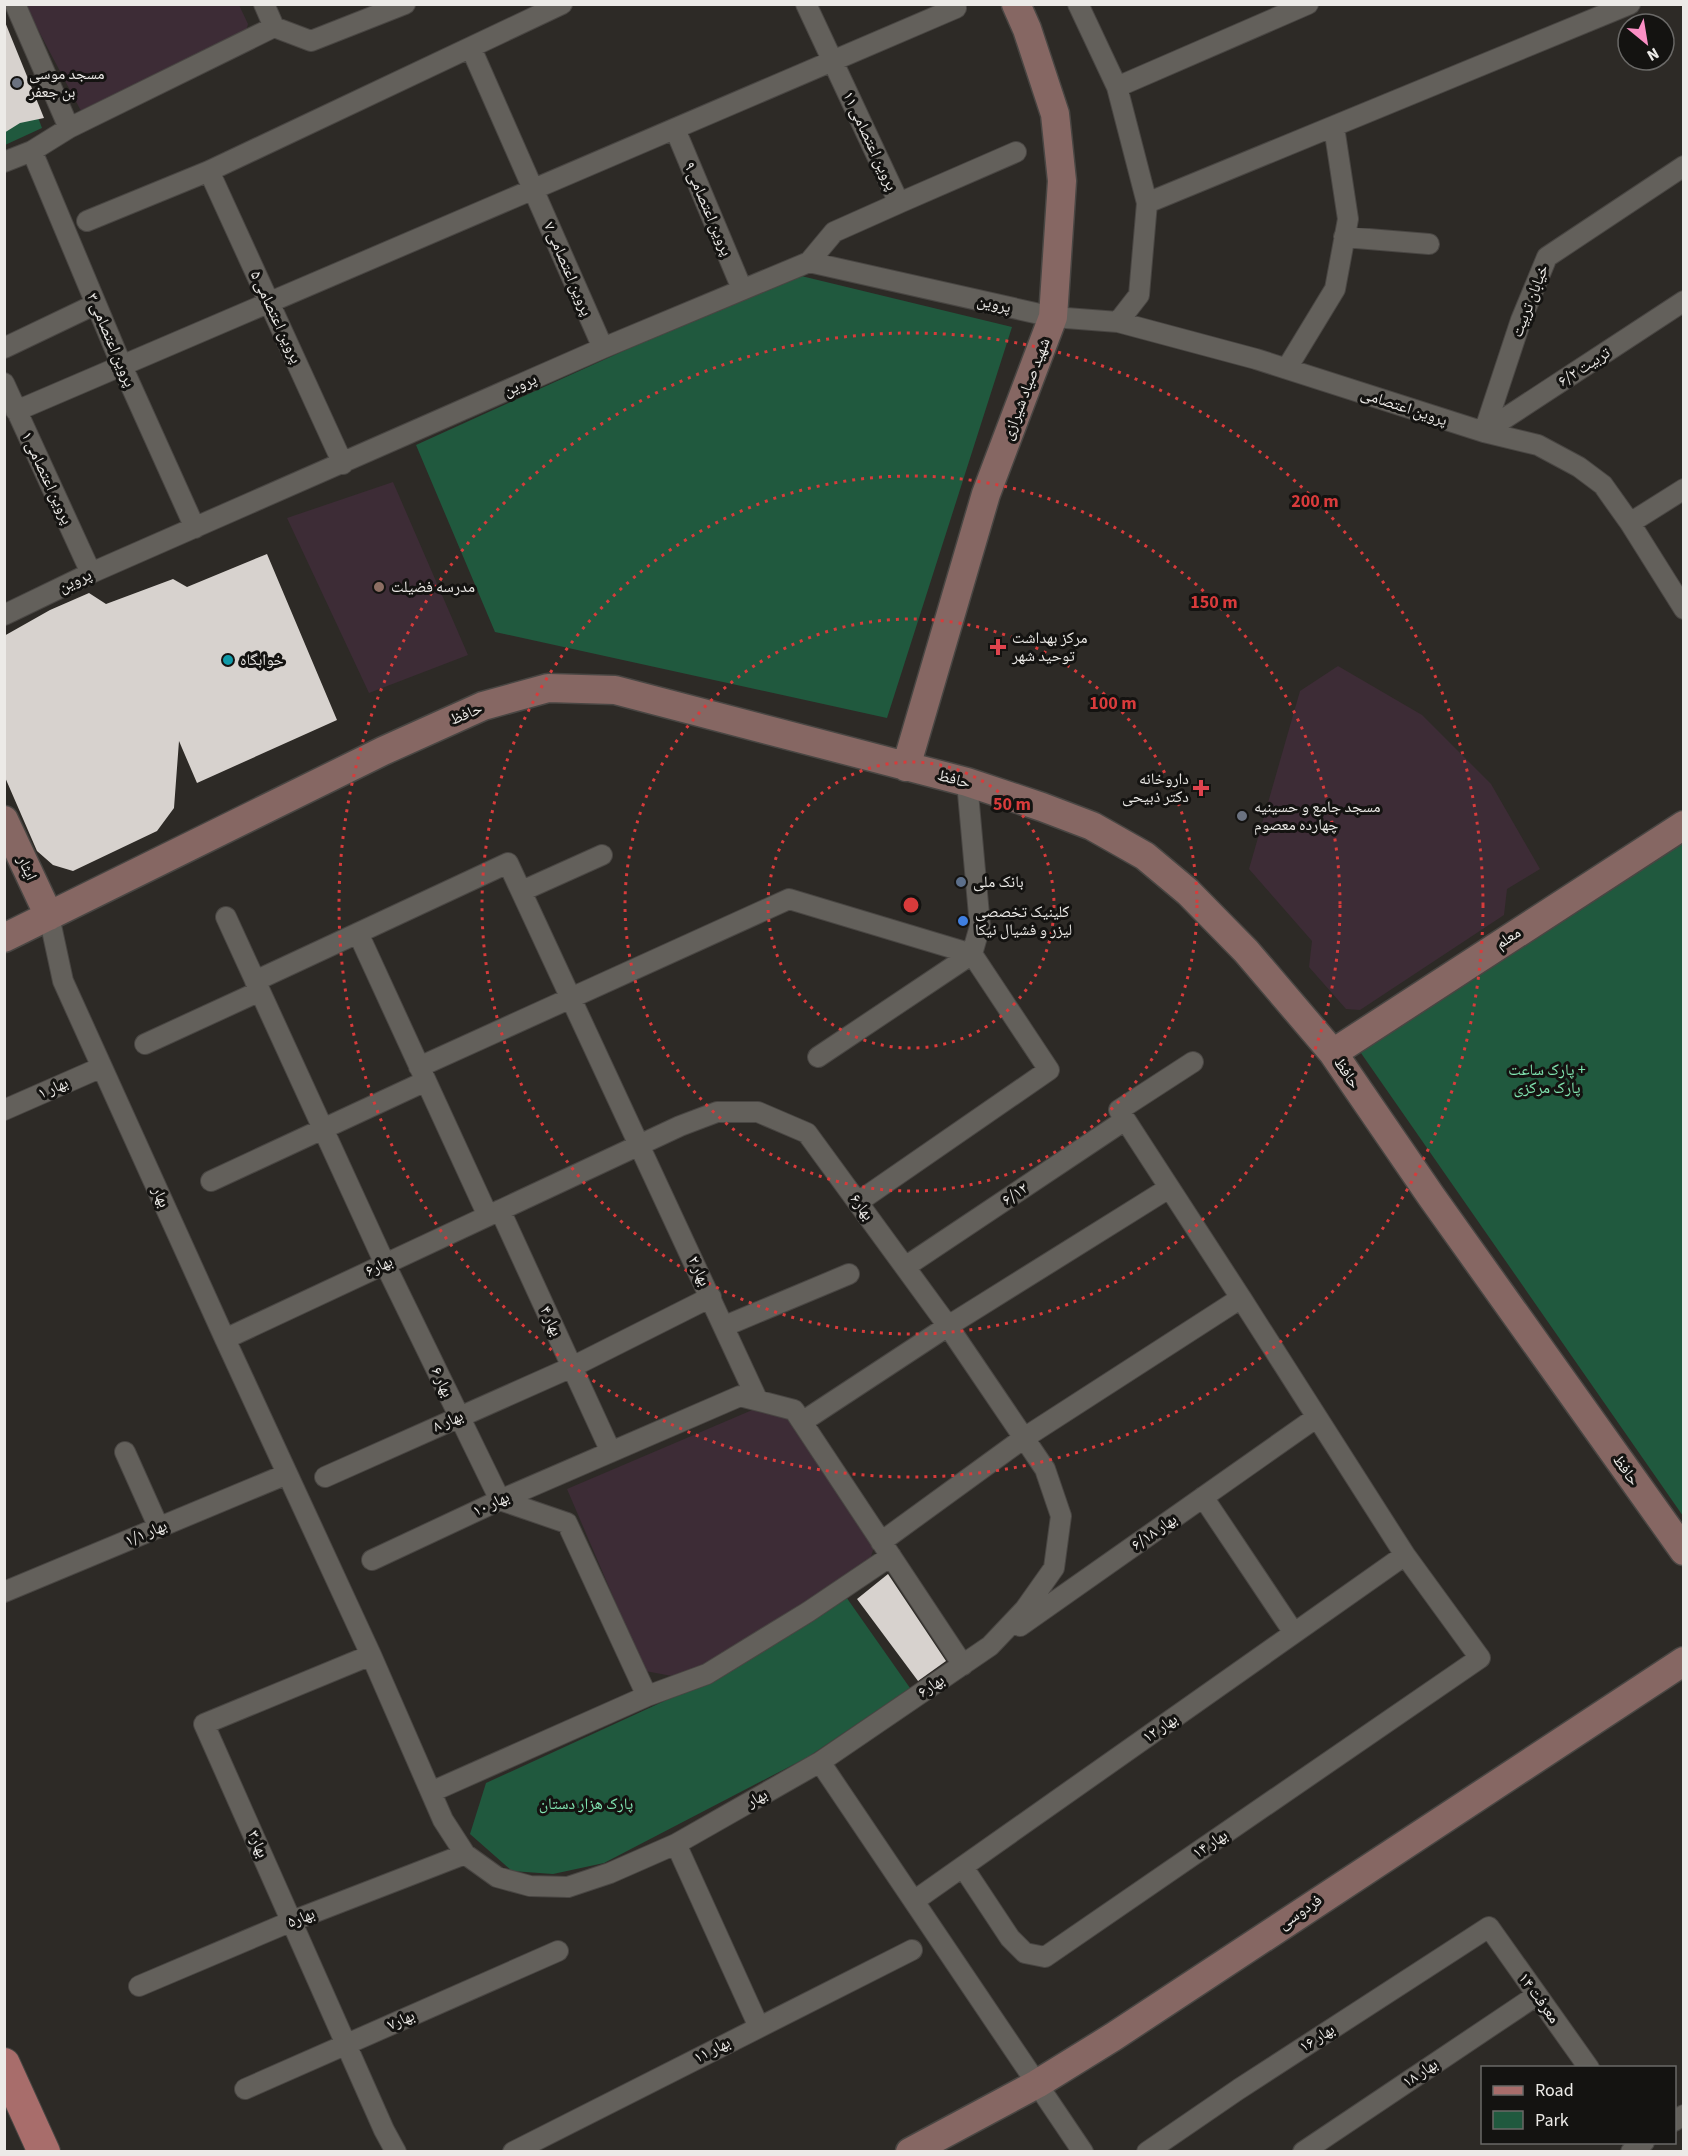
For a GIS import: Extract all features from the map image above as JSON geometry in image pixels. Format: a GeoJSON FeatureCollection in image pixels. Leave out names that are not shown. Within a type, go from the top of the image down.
{"type":"FeatureCollection","features":[{"type":"Feature","properties":{"kind":"main road","name":"شهید صیاد شیرازی"},"geometry":{"type":"LineString","coordinates":[[906,767],[986,494],[1053,317],[1062,181],[1054,114],[1020,6]]}},
{"type":"Feature","properties":{"kind":"main road","name":"حافظ"},"geometry":{"type":"LineString","coordinates":[[4,938],[383,751],[483,705],[548,688],[615,690],[695,709],[967,782],[1092,826],[1145,855],[1188,892],[1246,951],[1333,1053],[1431,1196],[1683,1551]]}},
{"type":"Feature","properties":{"kind":"main road","name":"ایثار"},"geometry":{"type":"LineString","coordinates":[[4,820],[49,916]]}},
{"type":"Feature","properties":{"kind":"main road","name":"معلم"},"geometry":{"type":"LineString","coordinates":[[1333,1053],[1683,825]]}},
{"type":"Feature","properties":{"kind":"main road","name":"فردوسی"},"geometry":{"type":"LineString","coordinates":[[910,2151],[1037,2084],[1123,2031],[1683,1660]]}},
{"type":"Feature","properties":{"kind":"main road"},"geometry":{"type":"LineString","coordinates":[[4,2064],[44,2151]]}},
{"type":"Feature","properties":{"kind":"street"},"geometry":{"type":"LineString","coordinates":[[15,4],[69,128]]}},
{"type":"Feature","properties":{"kind":"street"},"geometry":{"type":"LineString","coordinates":[[264,4],[274,27],[311,41],[405,4]]}},
{"type":"Feature","properties":{"kind":"street"},"geometry":{"type":"LineString","coordinates":[[87,221],[209,171],[562,4]]}},
{"type":"Feature","properties":{"kind":"street","name":"پروین اعتصامی ۱۱"},"geometry":{"type":"LineString","coordinates":[[806,4],[899,203],[1016,152]]}},
{"type":"Feature","properties":{"kind":"street"},"geometry":{"type":"LineString","coordinates":[[1078,4],[1117,87],[1147,203],[1139,295],[1118,322]]}},
{"type":"Feature","properties":{"kind":"street"},"geometry":{"type":"LineString","coordinates":[[1117,87],[1308,4]]}},
{"type":"Feature","properties":{"kind":"street"},"geometry":{"type":"LineString","coordinates":[[1147,203],[1630,4]]}},
{"type":"Feature","properties":{"kind":"street"},"geometry":{"type":"LineString","coordinates":[[16,411],[956,8]]}},
{"type":"Feature","properties":{"kind":"street"},"geometry":{"type":"LineString","coordinates":[[4,162],[32,151],[69,128],[274,27]]}},
{"type":"Feature","properties":{"kind":"street","name":"پروین اعتصامی ۷"},"geometry":{"type":"LineString","coordinates":[[471,48],[603,348]]}},
{"type":"Feature","properties":{"kind":"street"},"geometry":{"type":"LineString","coordinates":[[1287,368],[1335,289],[1347,219],[1334,127]]}},
{"type":"Feature","properties":{"kind":"street","name":"پروین اعتصامی ۹"},"geometry":{"type":"LineString","coordinates":[[675,129],[742,289]]}},
{"type":"Feature","properties":{"kind":"street","name":"پروین اعتصامی ۳"},"geometry":{"type":"LineString","coordinates":[[32,151],[122,366],[195,528]]}},
{"type":"Feature","properties":{"kind":"street","name":"خیابان تربیت"},"geometry":{"type":"LineString","coordinates":[[1484,432],[1521,320],[1548,257],[1683,166]]}},
{"type":"Feature","properties":{"kind":"street","name":"پروین اعتصامی ۵"},"geometry":{"type":"LineString","coordinates":[[209,171],[343,464]]}},
{"type":"Feature","properties":{"kind":"street"},"geometry":{"type":"LineString","coordinates":[[809,262],[834,232],[899,203]]}},
{"type":"Feature","properties":{"kind":"street"},"geometry":{"type":"LineString","coordinates":[[1344,237],[1428,244]]}},
{"type":"Feature","properties":{"kind":"street","name":"پروین"},"geometry":{"type":"LineString","coordinates":[[4,615],[91,573],[603,348],[809,262],[1053,317]]}},
{"type":"Feature","properties":{"kind":"street","name":"تربیت ۶/۲"},"geometry":{"type":"LineString","coordinates":[[1484,432],[1683,301]]}},
{"type":"Feature","properties":{"kind":"street"},"geometry":{"type":"LineString","coordinates":[[4,348],[96,304]]}},
{"type":"Feature","properties":{"kind":"street","name":"پروین اعتصامی"},"geometry":{"type":"LineString","coordinates":[[1053,317],[1118,322],[1256,358],[1484,432],[1538,445],[1579,467],[1603,485],[1630,523],[1683,609]]}},
{"type":"Feature","properties":{"kind":"street","name":"پروین اعتصامی ۱"},"geometry":{"type":"LineString","coordinates":[[4,383],[91,573]]}},
{"type":"Feature","properties":{"kind":"street"},"geometry":{"type":"LineString","coordinates":[[1630,523],[1683,489]]}},
{"type":"Feature","properties":{"kind":"street"},"geometry":{"type":"LineString","coordinates":[[818,1057],[972,954],[980,926],[967,782]]}},
{"type":"Feature","properties":{"kind":"street"},"geometry":{"type":"LineString","coordinates":[[522,891],[602,855]]}},
{"type":"Feature","properties":{"kind":"street","name":"بهار ۲"},"geometry":{"type":"LineString","coordinates":[[358,933],[508,863],[758,1399]]}},
{"type":"Feature","properties":{"kind":"street"},"geometry":{"type":"LineString","coordinates":[[211,1181],[323,1129],[572,997],[789,899],[972,954],[1049,1070],[858,1202]]}},
{"type":"Feature","properties":{"kind":"street","name":"بهار"},"geometry":{"type":"LineString","coordinates":[[49,916],[63,981],[371,1655],[443,1820],[465,1854],[497,1877],[530,1886],[568,1887],[610,1873],[676,1844],[820,1762]]}},
{"type":"Feature","properties":{"kind":"street","name":"بهار ۶"},"geometry":{"type":"LineString","coordinates":[[226,917],[385,1264],[500,1500]]}},
{"type":"Feature","properties":{"kind":"street"},"geometry":{"type":"LineString","coordinates":[[146,1044],[358,933]]}},
{"type":"Feature","properties":{"kind":"street","name":"بهار ۴"},"geometry":{"type":"LineString","coordinates":[[358,933],[423,1074],[572,1367],[611,1452]]}},
{"type":"Feature","properties":{"kind":"street"},"geometry":{"type":"LineString","coordinates":[[1193,1062],[1119,1110],[1405,1555]]}},
{"type":"Feature","properties":{"kind":"street","name":"بهار ۱"},"geometry":{"type":"LineString","coordinates":[[4,1110],[102,1066]]}},
{"type":"Feature","properties":{"kind":"street","name":"بهار۶"},"geometry":{"type":"LineString","coordinates":[[225,1339],[680,1126],[717,1112],[758,1112],[807,1133],[948,1326],[1045,1469],[1061,1516],[1054,1568],[1025,1609],[990,1646],[820,1762]]}},
{"type":"Feature","properties":{"kind":"street","name":"۶/۱۲"},"geometry":{"type":"LineString","coordinates":[[905,1267],[1125,1120]]}},
{"type":"Feature","properties":{"kind":"street"},"geometry":{"type":"LineString","coordinates":[[802,1422],[948,1326],[1169,1188]]}},
{"type":"Feature","properties":{"kind":"street"},"geometry":{"type":"LineString","coordinates":[[725,1326],[849,1274]]}},
{"type":"Feature","properties":{"kind":"street","name":"بهار ۸"},"geometry":{"type":"LineString","coordinates":[[325,1477],[572,1367],[711,1298]]}},
{"type":"Feature","properties":{"kind":"street"},"geometry":{"type":"LineString","coordinates":[[431,1792],[647,1696],[707,1674],[808,1612],[1024,1438],[1241,1298]]}},
{"type":"Feature","properties":{"kind":"street","name":"بهار ۱۰"},"geometry":{"type":"LineString","coordinates":[[372,1560],[500,1500],[740,1396],[758,1399]]}},
{"type":"Feature","properties":{"kind":"street"},"geometry":{"type":"LineString","coordinates":[[758,1399],[794,1410],[963,1665]]}},
{"type":"Feature","properties":{"kind":"street","name":"بهار ۶/۱۸"},"geometry":{"type":"LineString","coordinates":[[990,1646],[1317,1417]]}},
{"type":"Feature","properties":{"kind":"street"},"geometry":{"type":"LineString","coordinates":[[125,1452],[159,1528]]}},
{"type":"Feature","properties":{"kind":"street","name":"بهار ۱/۱"},"geometry":{"type":"LineString","coordinates":[[4,1592],[287,1473]]}},
{"type":"Feature","properties":{"kind":"street"},"geometry":{"type":"LineString","coordinates":[[1203,1497],[1294,1633]]}},
{"type":"Feature","properties":{"kind":"street"},"geometry":{"type":"LineString","coordinates":[[500,1500],[567,1523],[647,1696]]}},
{"type":"Feature","properties":{"kind":"street","name":"بهار ۱۲"},"geometry":{"type":"LineString","coordinates":[[914,1901],[1405,1555]]}},
{"type":"Feature","properties":{"kind":"street","name":"بهار ۱۴"},"geometry":{"type":"LineString","coordinates":[[963,1867],[1010,1938],[1025,1953],[1045,1957],[1480,1658],[1405,1555]]}},
{"type":"Feature","properties":{"kind":"street","name":"بهار۳"},"geometry":{"type":"LineString","coordinates":[[371,1655],[204,1724],[384,2130],[396,2151]]}},
{"type":"Feature","properties":{"kind":"street"},"geometry":{"type":"LineString","coordinates":[[820,1762],[1083,2151]]}},
{"type":"Feature","properties":{"kind":"street"},"geometry":{"type":"LineString","coordinates":[[676,1844],[759,2026]]}},
{"type":"Feature","properties":{"kind":"street","name":"بهار۵"},"geometry":{"type":"LineString","coordinates":[[139,1986],[292,1921],[465,1854]]}},
{"type":"Feature","properties":{"kind":"street","name":"معرفت ۱۴"},"geometry":{"type":"LineString","coordinates":[[1489,1928],[1588,2066]]}},
{"type":"Feature","properties":{"kind":"street","name":"بهار ۱۶"},"geometry":{"type":"LineString","coordinates":[[1147,2151],[1489,1928]]}},
{"type":"Feature","properties":{"kind":"street","name":"بهار ۱۱"},"geometry":{"type":"LineString","coordinates":[[513,2151],[912,1950]]}},
{"type":"Feature","properties":{"kind":"street","name":"بهار۷"},"geometry":{"type":"LineString","coordinates":[[245,2089],[558,1951]]}},
{"type":"Feature","properties":{"kind":"street","name":"بهار ۱۸"},"geometry":{"type":"LineString","coordinates":[[1303,2151],[1537,1995]]}},
{"type":"Feature","properties":{"kind":"shaded area"},"geometry":{"type":"Polygon","coordinates":[[[27,5],[239,5],[248,24],[245,35],[81,111],[27,5]]]}},
{"type":"Feature","properties":{"kind":"shaded area","name":"مدرسه فضیلت"},"geometry":{"type":"Polygon","coordinates":[[[393,482],[468,655],[369,693],[287,518],[393,482]]]}},
{"type":"Feature","properties":{"kind":"shaded area"},"geometry":{"type":"Polygon","coordinates":[[[1338,666],[1422,715],[1491,784],[1540,869],[1507,889],[1504,915],[1360,1010],[1346,1009],[1309,967],[1312,941],[1249,869],[1300,691],[1338,666]]]}},
{"type":"Feature","properties":{"kind":"shaded area"},"geometry":{"type":"Polygon","coordinates":[[[757,1408],[789,1415],[875,1544],[868,1566],[683,1678],[645,1671],[567,1489],[757,1408]]]}},
{"type":"Feature","properties":{"kind":"green space","name":"مسجد موسی بن جعفر"},"geometry":{"type":"Polygon","coordinates":[[[4,27],[42,128],[5,145],[4,145],[4,27]]]}},
{"type":"Feature","properties":{"kind":"green space"},"geometry":{"type":"Polygon","coordinates":[[[793,274],[1012,327],[887,718],[495,632],[416,445],[793,274]]]}},
{"type":"Feature","properties":{"kind":"green space","name":"پارک ساعت + پارک مرکزی"},"geometry":{"type":"Polygon","coordinates":[[[1683,822],[1683,1516],[1354,1043],[1683,822]]]}},
{"type":"Feature","properties":{"kind":"green space","name":"پارک هزار دستان"},"geometry":{"type":"Polygon","coordinates":[[[844,1594],[910,1688],[808,1757],[604,1863],[553,1874],[512,1871],[470,1834],[486,1783],[684,1692],[844,1594]]]}},
{"type":"Feature","properties":{"kind":"building","name":"مسجد موسی بن جعفر"},"geometry":{"type":"Polygon","coordinates":[[[5,22],[44,118],[20,123],[4,133],[5,22]]]}},
{"type":"Feature","properties":{"kind":"building"},"geometry":{"type":"Polygon","coordinates":[[[267,554],[337,720],[197,783],[179,741],[174,808],[157,831],[73,871],[53,865],[37,851],[4,775],[4,636],[50,610],[89,593],[106,604],[173,579],[187,587],[267,554]]]}},
{"type":"Feature","properties":{"kind":"building"},"geometry":{"type":"Polygon","coordinates":[[[888,1574],[946,1661],[918,1681],[857,1599],[888,1574]]]}},
{"type":"Feature","properties":{"kind":"place","name":"مسجد موسی بن جعفر"},"geometry":{"type":"Point","coordinates":[17,83]}},
{"type":"Feature","properties":{"kind":"place","name":"مدرسه فضیلت"},"geometry":{"type":"Point","coordinates":[379,587]}},
{"type":"Feature","properties":{"kind":"place","name":"مرکز بهداشت توحید شهر"},"geometry":{"type":"Point","coordinates":[998,647]}},
{"type":"Feature","properties":{"kind":"place","name":"خوابگاه"},"geometry":{"type":"Point","coordinates":[228,660]}},
{"type":"Feature","properties":{"kind":"place","name":"داروخانه دکتر ذبیحی"},"geometry":{"type":"Point","coordinates":[1201,788]}},
{"type":"Feature","properties":{"kind":"place","name":"مسجد جامع و حسینیه چهارده معصوم"},"geometry":{"type":"Point","coordinates":[1242,816]}},
{"type":"Feature","properties":{"kind":"place","name":"بانک ملی"},"geometry":{"type":"Point","coordinates":[961,882]}},
{"type":"Feature","properties":{"kind":"place","name":"کلینیک تخصصی لیزر و فشیال نیکا"},"geometry":{"type":"Point","coordinates":[963,921]}}]}
